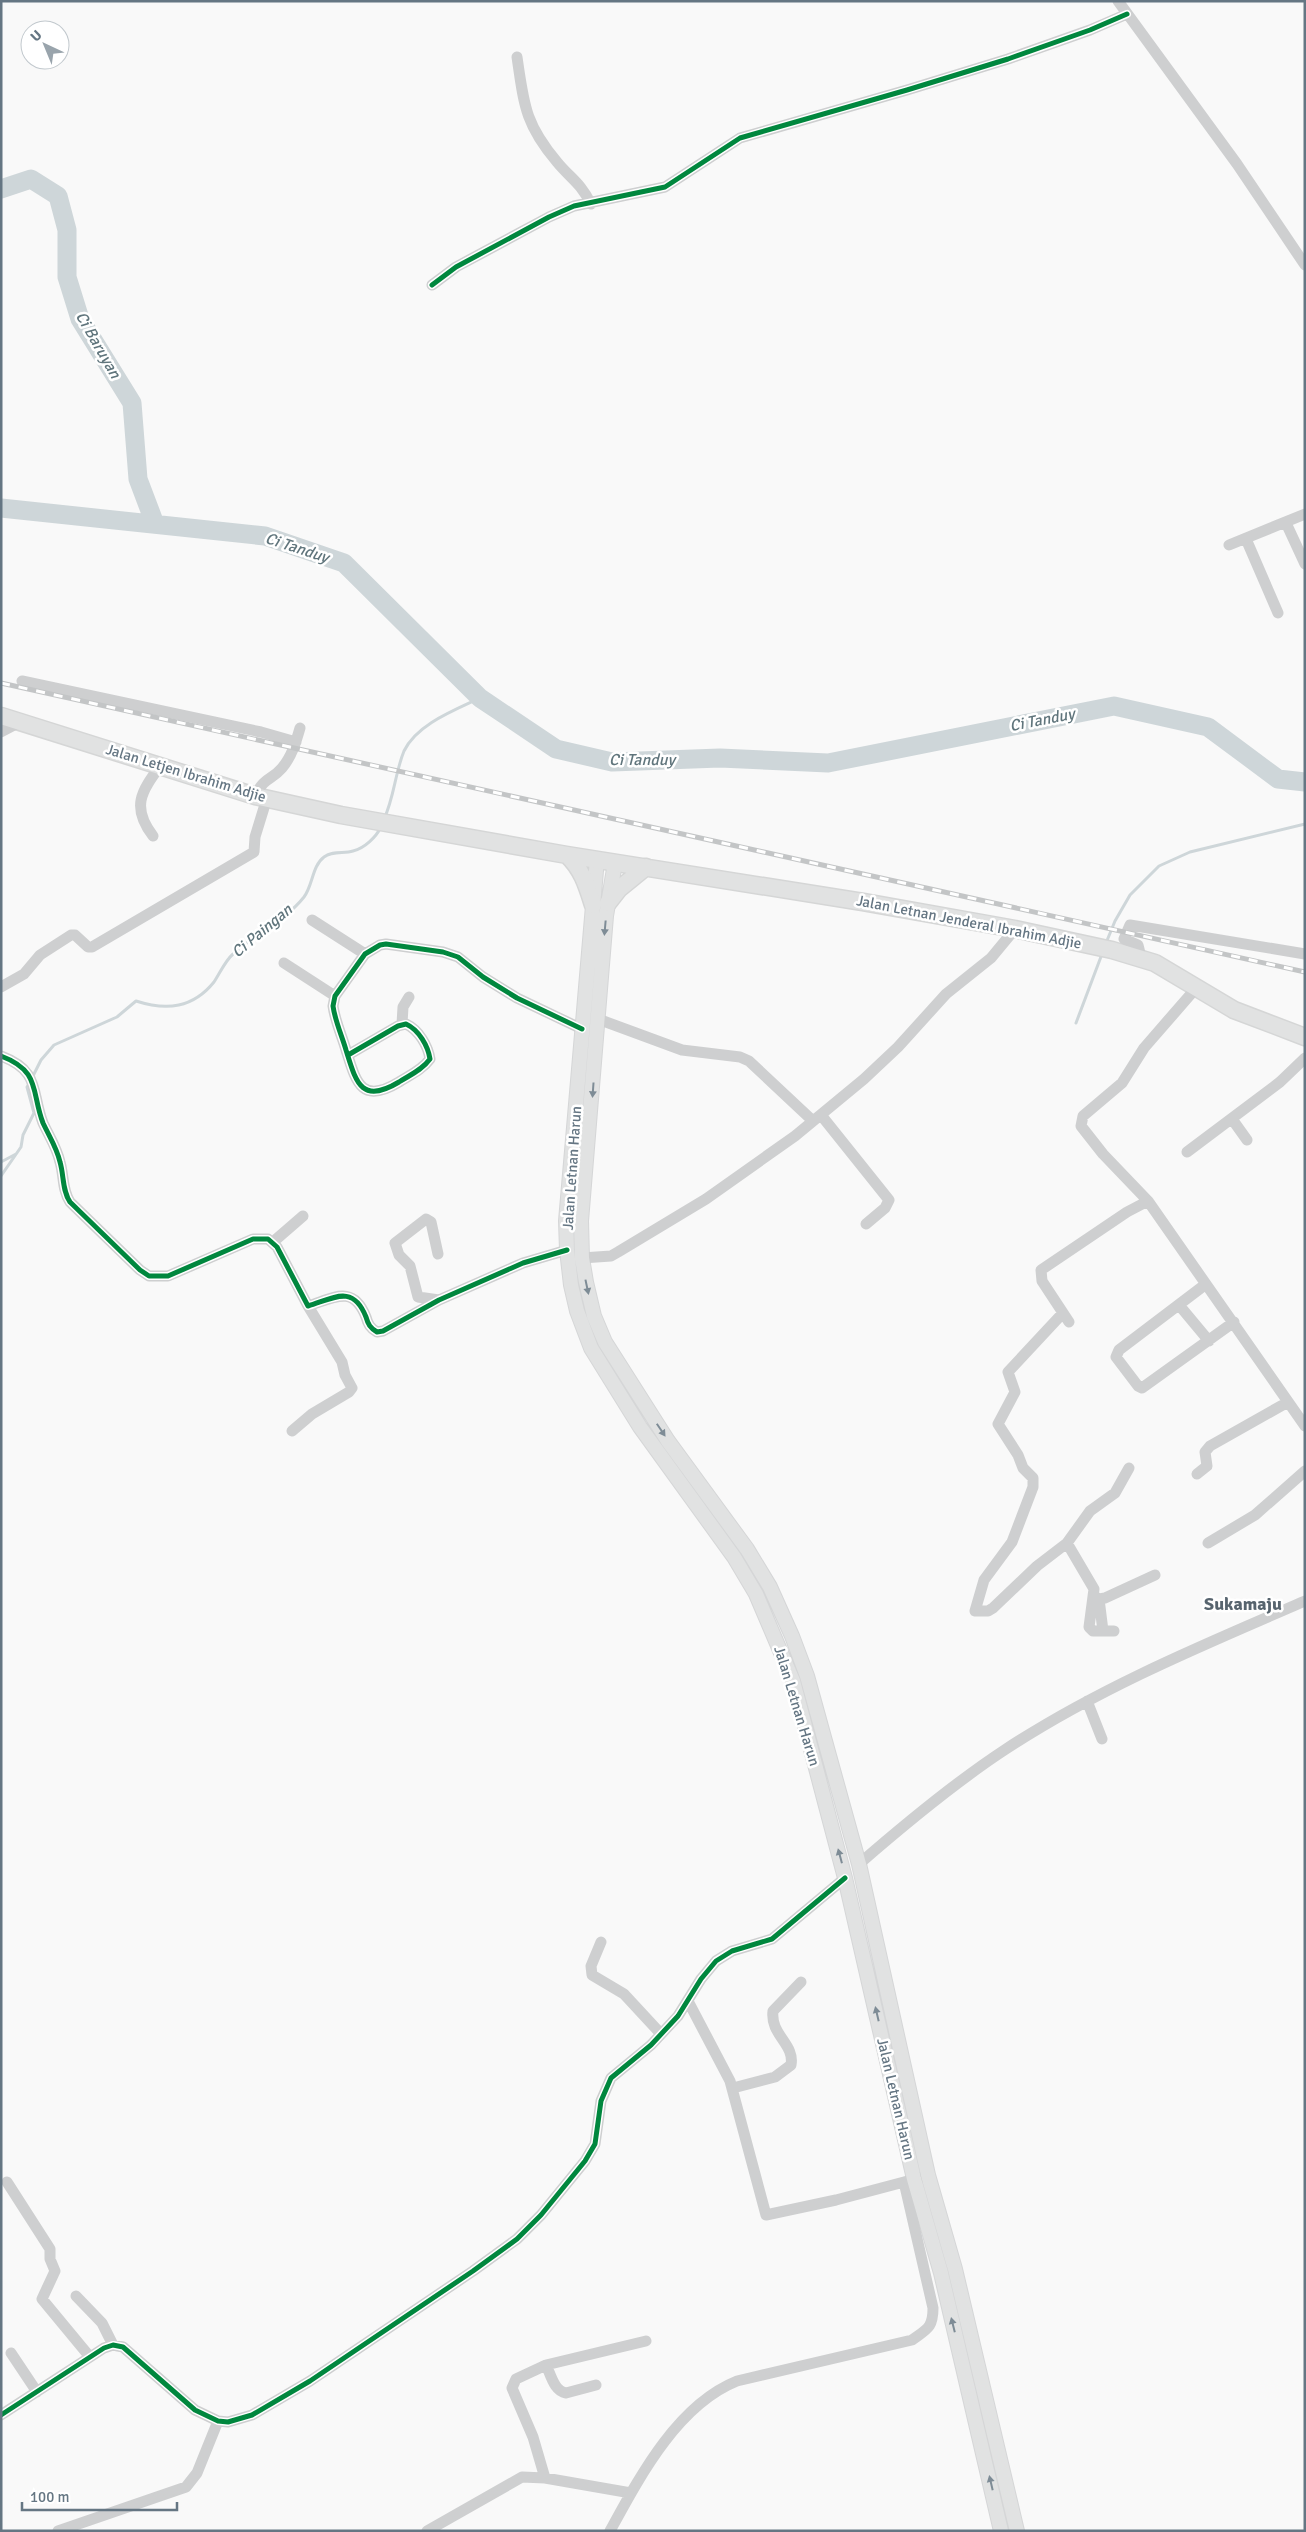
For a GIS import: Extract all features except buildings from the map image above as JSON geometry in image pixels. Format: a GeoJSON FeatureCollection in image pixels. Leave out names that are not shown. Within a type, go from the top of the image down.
{"type":"FeatureCollection","features":[{"type":"Feature","properties":{"kind":"highway","name":"Jalan Letjen Ibrahim Adjie"},"geometry":{"type":"LineString","coordinates":[[1,716],[261,797],[374,821],[568,855]]}},
{"type":"Feature","properties":{"kind":"highway","name":"Jalan Letnan Jenderal Ibrahim Adjie"},"geometry":{"type":"LineString","coordinates":[[568,855],[1015,928],[1141,957],[1197,987],[1234,1010],[1305,1037]]}},
{"type":"Feature","properties":{"kind":"highway"},"geometry":{"type":"LineString","coordinates":[[568,855],[576,864],[601,904],[646,867]]}},
{"type":"Feature","properties":{"kind":"main road","name":"Jalan Letnan Harun"},"geometry":{"type":"LineString","coordinates":[[597,860],[601,904],[598,1019],[581,1222],[582,1258],[591,1306],[604,1342],[668,1440],[746,1549],[770,1587],[797,1648],[807,1676],[859,1864],[915,2179],[958,2278],[1017,2531]]}},
{"type":"Feature","properties":{"kind":"main road","name":"Jalan Letnan Harun"},"geometry":{"type":"LineString","coordinates":[[615,863],[601,904],[582,1029],[566,1221],[567,1250],[577,1311],[591,1348],[640,1426],[734,1557],[756,1594],[793,1681],[846,1878],[915,2179],[940,2273],[1002,2531]]}},
{"type":"Feature","properties":{"kind":"main road"},"geometry":{"type":"LineString","coordinates":[[570,1179],[585,1181]]}},
{"type":"Feature","properties":{"kind":"main road"},"geometry":{"type":"LineString","coordinates":[[783,1654],[797,1648]]}},
{"type":"Feature","properties":{"kind":"street"},"geometry":{"type":"LineString","coordinates":[[1118,1],[1237,164],[1305,265]]}},
{"type":"Feature","properties":{"kind":"street"},"geometry":{"type":"LineString","coordinates":[[432,285],[456,267],[549,217],[574,206],[591,204],[665,187],[740,138],[760,130],[907,90],[1008,59],[1090,30],[1127,14]]}},
{"type":"Feature","properties":{"kind":"street"},"geometry":{"type":"LineString","coordinates":[[517,57],[524,109],[532,128],[558,164],[578,182],[591,204]]}},
{"type":"Feature","properties":{"kind":"street"},"geometry":{"type":"LineString","coordinates":[[1229,545],[1305,514]]}},
{"type":"Feature","properties":{"kind":"street"},"geometry":{"type":"LineString","coordinates":[[1286,523],[1305,564]]}},
{"type":"Feature","properties":{"kind":"street"},"geometry":{"type":"LineString","coordinates":[[1246,539],[1278,614]]}},
{"type":"Feature","properties":{"kind":"street"},"geometry":{"type":"LineString","coordinates":[[22,681],[261,732],[296,742]]}},
{"type":"Feature","properties":{"kind":"street"},"geometry":{"type":"LineString","coordinates":[[1,732],[20,722]]}},
{"type":"Feature","properties":{"kind":"street"},"geometry":{"type":"LineString","coordinates":[[1,987],[24,974],[40,955],[71,935],[75,935],[88,947],[92,947],[254,852],[254,837],[262,782],[283,767],[296,742],[300,728]]}},
{"type":"Feature","properties":{"kind":"street"},"geometry":{"type":"LineString","coordinates":[[153,836],[144,820],[139,801],[146,785],[160,766]]}},
{"type":"Feature","properties":{"kind":"street"},"geometry":{"type":"LineString","coordinates":[[312,920],[365,954]]}},
{"type":"Feature","properties":{"kind":"street"},"geometry":{"type":"LineString","coordinates":[[1141,957],[1138,945],[1124,939],[1130,924],[1305,954]]}},
{"type":"Feature","properties":{"kind":"street"},"geometry":{"type":"LineString","coordinates":[[582,1258],[611,1256],[618,1252],[706,1199],[817,1118],[898,1047],[946,994],[991,958],[1015,928]]}},
{"type":"Feature","properties":{"kind":"street"},"geometry":{"type":"LineString","coordinates":[[348,1055],[402,1024],[413,1027],[429,1051],[430,1059],[425,1066],[394,1085],[380,1091],[364,1089],[355,1080],[332,1006],[335,996],[365,954],[380,945],[386,944],[443,952],[458,957],[483,977],[517,998],[582,1029]]}},
{"type":"Feature","properties":{"kind":"street"},"geometry":{"type":"LineString","coordinates":[[284,963],[335,996]]}},
{"type":"Feature","properties":{"kind":"street"},"geometry":{"type":"LineString","coordinates":[[1197,987],[1144,1048],[1122,1083],[1090,1109],[1081,1121],[1087,1135],[1148,1201],[1304,1424]]}},
{"type":"Feature","properties":{"kind":"street"},"geometry":{"type":"LineString","coordinates":[[402,1024],[403,1007],[409,997]]}},
{"type":"Feature","properties":{"kind":"street"},"geometry":{"type":"LineString","coordinates":[[598,1019],[682,1050],[740,1057],[749,1061],[817,1118],[890,1200],[885,1208],[866,1224]]}},
{"type":"Feature","properties":{"kind":"street"},"geometry":{"type":"LineString","coordinates":[[1,1056],[11,1060],[31,1079],[43,1122],[60,1159],[65,1195],[76,1209],[140,1270],[149,1276],[168,1276],[253,1239],[262,1238],[273,1242],[308,1306],[342,1362],[345,1374],[352,1388],[349,1392],[312,1414],[292,1430]]}},
{"type":"Feature","properties":{"kind":"street"},"geometry":{"type":"LineString","coordinates":[[1187,1152],[1281,1081],[1305,1058]]}},
{"type":"Feature","properties":{"kind":"street"},"geometry":{"type":"LineString","coordinates":[[1232,1119],[1247,1140]]}},
{"type":"Feature","properties":{"kind":"street"},"geometry":{"type":"LineString","coordinates":[[1129,1468],[1115,1493],[1090,1512],[1067,1543],[1037,1566],[993,1608],[988,1611],[975,1610],[984,1580],[1012,1542],[1034,1487],[1033,1478],[1023,1468],[1018,1455],[998,1424],[1014,1392],[1008,1372],[1066,1318],[1042,1281],[1041,1270],[1127,1212],[1148,1201]]}},
{"type":"Feature","properties":{"kind":"street"},"geometry":{"type":"LineString","coordinates":[[273,1242],[303,1216]]}},
{"type":"Feature","properties":{"kind":"street"},"geometry":{"type":"LineString","coordinates":[[438,1254],[428,1220],[421,1222],[395,1243],[399,1255],[410,1266],[418,1297],[439,1300]]}},
{"type":"Feature","properties":{"kind":"street"},"geometry":{"type":"LineString","coordinates":[[308,1306],[342,1295],[348,1296],[359,1302],[369,1325],[377,1332],[383,1331],[439,1300],[523,1263],[567,1250]]}},
{"type":"Feature","properties":{"kind":"street"},"geometry":{"type":"LineString","coordinates":[[1206,1284],[1116,1353],[1116,1357],[1138,1386],[1146,1387],[1234,1322]]}},
{"type":"Feature","properties":{"kind":"street"},"geometry":{"type":"LineString","coordinates":[[1179,1305],[1209,1341]]}},
{"type":"Feature","properties":{"kind":"street"},"geometry":{"type":"LineString","coordinates":[[1197,1474],[1207,1466],[1206,1452],[1210,1446],[1288,1402]]}},
{"type":"Feature","properties":{"kind":"street"},"geometry":{"type":"LineString","coordinates":[[1208,1543],[1255,1515],[1305,1471]]}},
{"type":"Feature","properties":{"kind":"street"},"geometry":{"type":"LineString","coordinates":[[1067,1543],[1089,1578],[1109,1631]]}},
{"type":"Feature","properties":{"kind":"street"},"geometry":{"type":"LineString","coordinates":[[1097,1597],[1155,1575]]}},
{"type":"Feature","properties":{"kind":"street"},"geometry":{"type":"LineString","coordinates":[[859,1864],[952,1789],[1005,1750],[1087,1701],[1140,1674],[1305,1601]]}},
{"type":"Feature","properties":{"kind":"street"},"geometry":{"type":"LineString","coordinates":[[1087,1701],[1102,1738]]}},
{"type":"Feature","properties":{"kind":"street"},"geometry":{"type":"LineString","coordinates":[[1,2415],[90,2357],[113,2345],[123,2347],[196,2410],[218,2421],[238,2421],[274,2403],[473,2272],[517,2238],[541,2214],[585,2161],[595,2144],[601,2101],[611,2078],[661,2034],[678,2016],[700,1979],[716,1961],[732,1951],[772,1939],[846,1878]]}},
{"type":"Feature","properties":{"kind":"street"},"geometry":{"type":"LineString","coordinates":[[601,1942],[591,1966],[592,1975],[624,1994],[661,2034]]}},
{"type":"Feature","properties":{"kind":"street"},"geometry":{"type":"LineString","coordinates":[[732,2088],[775,2077],[791,2065],[792,2059],[788,2048],[776,2032],[772,2018],[773,2011],[801,1982]]}},
{"type":"Feature","properties":{"kind":"street"},"geometry":{"type":"LineString","coordinates":[[610,2531],[650,2459],[666,2439],[705,2400],[718,2391],[736,2381],[912,2340],[930,2326],[933,2321],[933,2308],[915,2179],[836,2200],[766,2214],[728,2075],[688,2001]]}},
{"type":"Feature","properties":{"kind":"street"},"geometry":{"type":"LineString","coordinates":[[7,2182],[50,2249],[50,2259],[56,2271],[42,2299],[90,2357]]}},
{"type":"Feature","properties":{"kind":"street"},"geometry":{"type":"LineString","coordinates":[[76,2296],[102,2322],[113,2345]]}},
{"type":"Feature","properties":{"kind":"street"},"geometry":{"type":"LineString","coordinates":[[545,2478],[512,2388],[513,2383],[520,2376],[546,2365],[646,2341]]}},
{"type":"Feature","properties":{"kind":"street"},"geometry":{"type":"LineString","coordinates":[[11,2353],[37,2392]]}},
{"type":"Feature","properties":{"kind":"street"},"geometry":{"type":"LineString","coordinates":[[546,2365],[556,2386],[562,2392],[596,2385]]}},
{"type":"Feature","properties":{"kind":"street"},"geometry":{"type":"LineString","coordinates":[[58,2531],[186,2487],[197,2473],[218,2421]]}},
{"type":"Feature","properties":{"kind":"street"},"geometry":{"type":"LineString","coordinates":[[427,2531],[514,2480],[529,2476],[631,2493]]}},
{"type":"Feature","properties":{"kind":"waterway","name":"Ci Baruyan"},"geometry":{"type":"LineString","coordinates":[[1,189],[31,179],[58,196],[67,230],[67,277],[80,319],[132,403],[138,479],[155,524]]}},
{"type":"Feature","properties":{"kind":"waterway","name":"Ci Tanduy"},"geometry":{"type":"LineString","coordinates":[[1,508],[265,536],[344,563],[480,698],[556,749],[612,762],[720,758],[828,763],[1114,706],[1208,727],[1278,779],[1305,782]]}},
{"type":"Feature","properties":{"kind":"waterway","name":"Ci Paingan"},"geometry":{"type":"LineString","coordinates":[[384,819],[401,759],[410,741],[438,719],[480,698]]}},
{"type":"Feature","properties":{"kind":"waterway"},"geometry":{"type":"LineString","coordinates":[[1106,943],[1115,921],[1130,895],[1159,866],[1190,852],[1305,824]]}},
{"type":"Feature","properties":{"kind":"waterway","name":"Ci Paingan"},"geometry":{"type":"LineString","coordinates":[[33,1076],[41,1060],[54,1045],[117,1017],[136,1001],[158,1006],[179,1005],[206,991],[233,954],[288,913],[304,897],[317,865],[324,857],[357,850],[366,845],[381,827]]}},
{"type":"Feature","properties":{"kind":"waterway"},"geometry":{"type":"LineString","coordinates":[[1076,1023],[1102,954]]}},
{"type":"Feature","properties":{"kind":"waterway","name":"Ci Paingan"},"geometry":{"type":"LineString","coordinates":[[1,1176],[21,1147],[23,1135],[34,1113],[27,1087],[29,1084]]}},
{"type":"Feature","properties":{"kind":"waterway"},"geometry":{"type":"LineString","coordinates":[[1,1162],[16,1154]]}},
{"type":"Feature","properties":{"kind":"railway"},"geometry":{"type":"LineString","coordinates":[[1,683],[1305,972]]}},
{"type":"Feature","properties":{"kind":"cycle path"},"geometry":{"type":"LineString","coordinates":[[432,285],[456,267],[549,217],[574,206],[665,187],[740,138],[1008,59],[1090,30],[1127,14]]}},
{"type":"Feature","properties":{"kind":"cycle path"},"geometry":{"type":"LineString","coordinates":[[348,1055],[398,1026],[406,1024],[415,1030],[422,1039],[430,1059],[412,1075],[386,1089],[376,1091],[362,1087],[353,1072],[335,1017],[333,1006],[335,996],[365,954],[380,945],[386,944],[443,952],[458,957],[483,977],[517,998],[582,1029]]}},
{"type":"Feature","properties":{"kind":"cycle path"},"geometry":{"type":"LineString","coordinates":[[1,1056],[23,1068],[29,1076],[43,1123],[59,1157],[64,1187],[70,1202],[140,1270],[149,1276],[168,1276],[253,1239],[268,1239],[277,1247],[308,1306],[334,1297],[349,1297],[355,1300],[361,1307],[370,1326],[377,1332],[383,1331],[439,1300],[523,1263],[567,1250]]}},
{"type":"Feature","properties":{"kind":"cycle path"},"geometry":{"type":"LineString","coordinates":[[1,2415],[104,2348],[113,2345],[123,2347],[195,2410],[218,2421],[228,2422],[252,2415],[310,2381],[517,2239],[541,2215],[585,2161],[595,2144],[601,2101],[611,2078],[651,2045],[678,2016],[701,1979],[716,1961],[732,1951],[772,1939],[845,1878]]}},
{"type":"Feature","properties":{"kind":"district","name":"Sukamaju"},"geometry":{"type":"Point","coordinates":[1243,1604]}}]}
